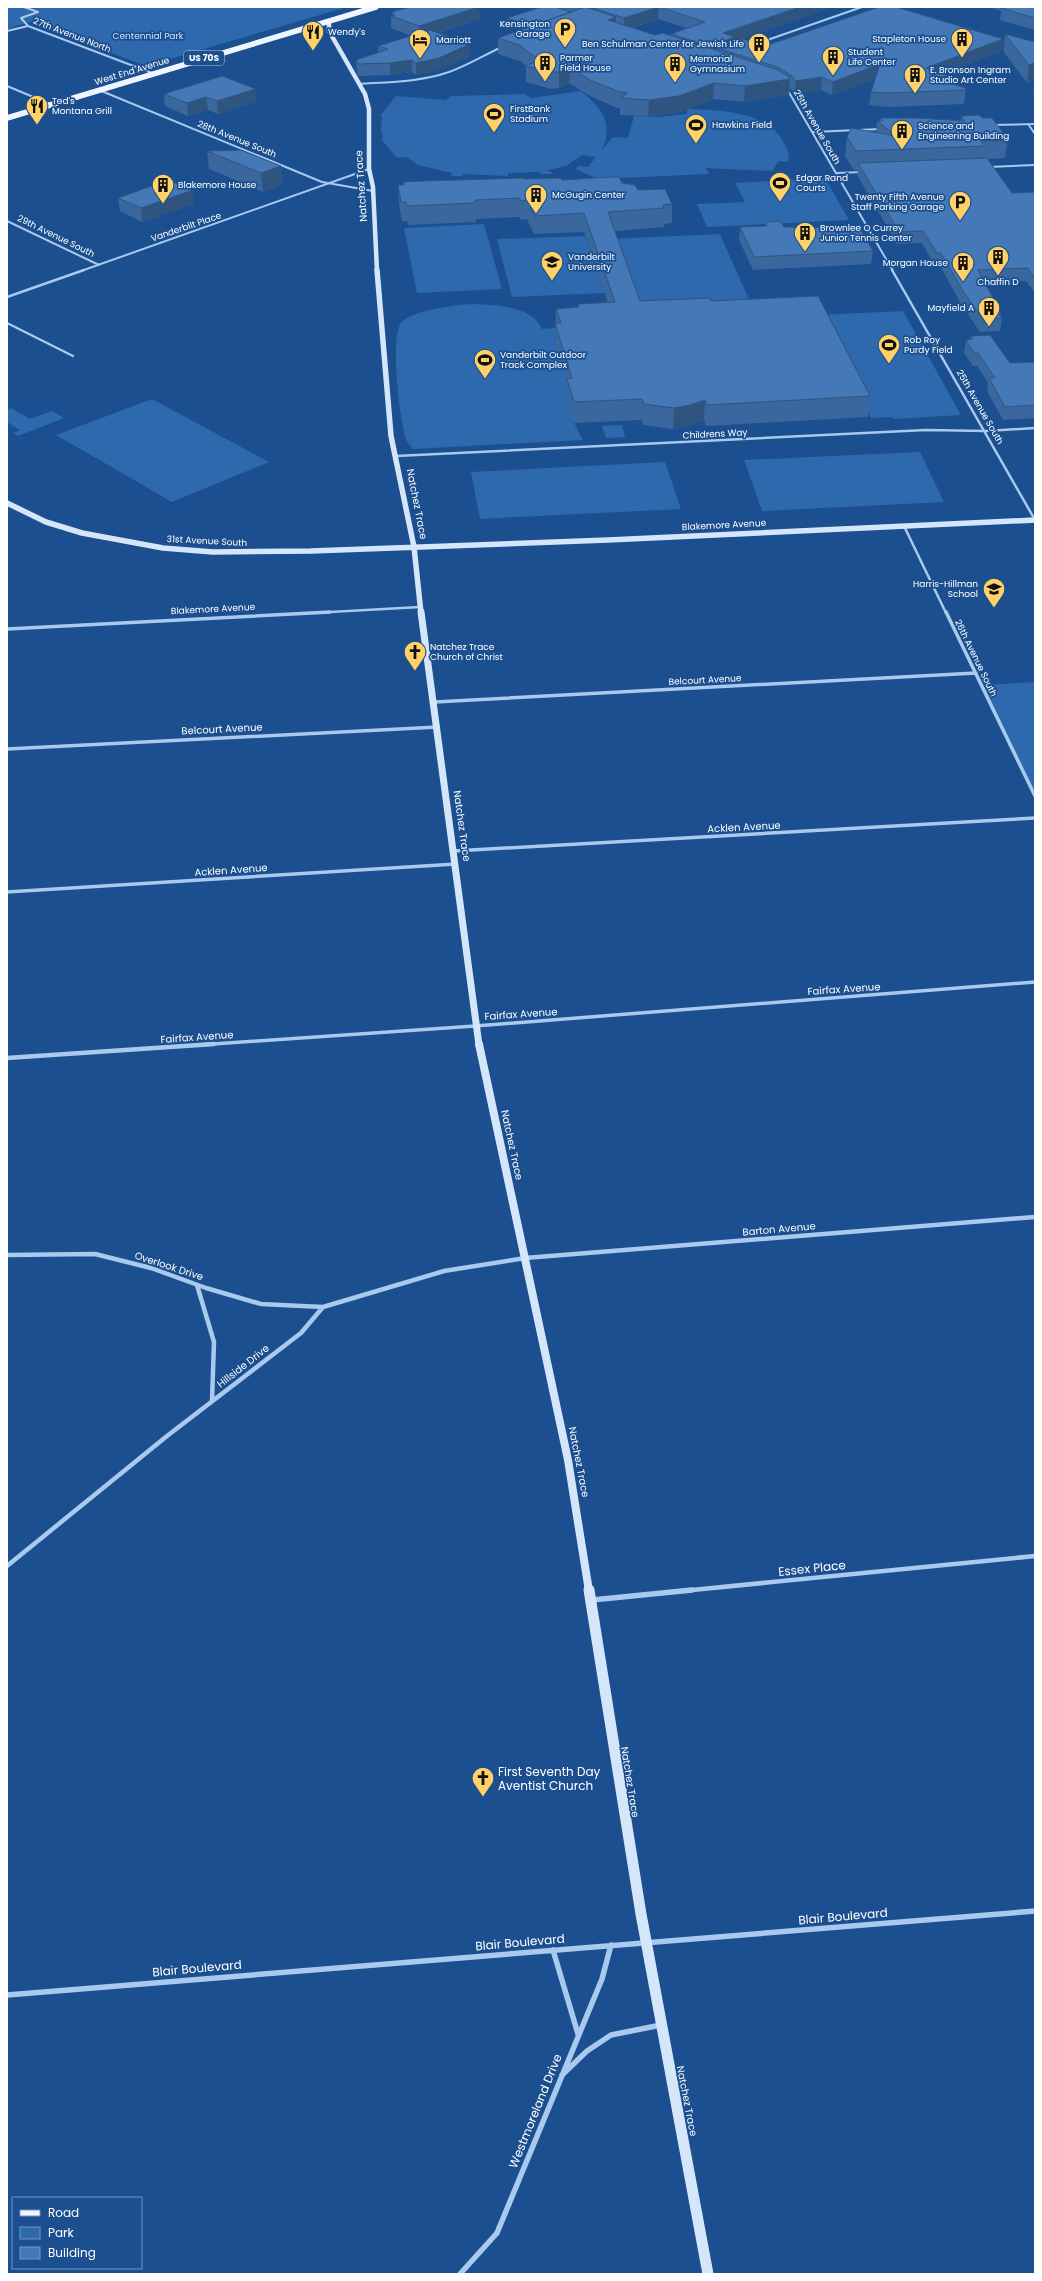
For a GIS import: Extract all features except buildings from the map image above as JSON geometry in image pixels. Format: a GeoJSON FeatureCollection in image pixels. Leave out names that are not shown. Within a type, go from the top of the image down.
{"type":"FeatureCollection","features":[{"type":"Feature","properties":{"kind":"main road","name":"West End Avenue"},"geometry":{"type":"LineString","coordinates":[[7,118],[98,89],[376,7]]}},
{"type":"Feature","properties":{"kind":"main road","name":"Natchez Trace"},"geometry":{"type":"LineString","coordinates":[[329,21],[329,31],[368,100],[369,169],[373,191],[376,258],[390,429],[414,547],[420,606],[435,702],[456,864],[475,1026],[568,1460],[646,1945],[708,2274]]}},
{"type":"Feature","properties":{"kind":"main road","name":"31st Avenue South"},"geometry":{"type":"LineString","coordinates":[[7,503],[46,522],[82,533],[163,548],[213,552],[263,552],[414,547]]}},
{"type":"Feature","properties":{"kind":"main road","name":"Blakemore Avenue"},"geometry":{"type":"LineString","coordinates":[[414,547],[1035,520]]}},
{"type":"Feature","properties":{"kind":"street","name":"27th Avenue North"},"geometry":{"type":"LineString","coordinates":[[24,7],[38,12],[21,18],[28,26],[152,73]]}},
{"type":"Feature","properties":{"kind":"street"},"geometry":{"type":"LineString","coordinates":[[747,47],[862,7]]}},
{"type":"Feature","properties":{"kind":"street"},"geometry":{"type":"LineString","coordinates":[[7,31],[28,26]]}},
{"type":"Feature","properties":{"kind":"street"},"geometry":{"type":"LineString","coordinates":[[359,84],[433,76],[460,68],[504,47]]}},
{"type":"Feature","properties":{"kind":"street"},"geometry":{"type":"LineString","coordinates":[[7,86],[50,104]]}},
{"type":"Feature","properties":{"kind":"street","name":"25th Avenue South"},"geometry":{"type":"LineString","coordinates":[[783,86],[790,92],[986,431],[1035,520]]}},
{"type":"Feature","properties":{"kind":"street","name":"28th Avenue South"},"geometry":{"type":"LineString","coordinates":[[98,89],[329,184],[373,191]]}},
{"type":"Feature","properties":{"kind":"street"},"geometry":{"type":"LineString","coordinates":[[1028,124],[1035,134]]}},
{"type":"Feature","properties":{"kind":"street"},"geometry":{"type":"LineString","coordinates":[[991,125],[1035,124]]}},
{"type":"Feature","properties":{"kind":"street"},"geometry":{"type":"LineString","coordinates":[[812,132],[889,129]]}},
{"type":"Feature","properties":{"kind":"street"},"geometry":{"type":"LineString","coordinates":[[988,167],[1035,165]]}},
{"type":"Feature","properties":{"kind":"street","name":"Vanderbilt Place"},"geometry":{"type":"LineString","coordinates":[[7,297],[369,169]]}},
{"type":"Feature","properties":{"kind":"street"},"geometry":{"type":"LineString","coordinates":[[836,173],[868,172]]}},
{"type":"Feature","properties":{"kind":"street","name":"29th Avenue South"},"geometry":{"type":"LineString","coordinates":[[7,221],[99,265]]}},
{"type":"Feature","properties":{"kind":"street"},"geometry":{"type":"LineString","coordinates":[[7,323],[73,356]]}},
{"type":"Feature","properties":{"kind":"street","name":"Childrens Way"},"geometry":{"type":"LineString","coordinates":[[396,456],[926,430],[986,431],[1035,428]]}},
{"type":"Feature","properties":{"kind":"street","name":"26th Avenue South"},"geometry":{"type":"LineString","coordinates":[[904,526],[1035,796]]}},
{"type":"Feature","properties":{"kind":"street","name":"Blakemore Avenue"},"geometry":{"type":"LineString","coordinates":[[7,629],[420,606]]}},
{"type":"Feature","properties":{"kind":"street","name":"Belcourt Avenue"},"geometry":{"type":"LineString","coordinates":[[435,702],[976,673]]}},
{"type":"Feature","properties":{"kind":"street","name":"Belcourt Avenue"},"geometry":{"type":"LineString","coordinates":[[7,749],[438,727]]}},
{"type":"Feature","properties":{"kind":"street","name":"Acklen Avenue"},"geometry":{"type":"LineString","coordinates":[[454,851],[1035,818]]}},
{"type":"Feature","properties":{"kind":"street","name":"Acklen Avenue"},"geometry":{"type":"LineString","coordinates":[[7,892],[456,864]]}},
{"type":"Feature","properties":{"kind":"street","name":"Fairfax Avenue"},"geometry":{"type":"LineString","coordinates":[[7,1058],[475,1026],[1035,982]]}},
{"type":"Feature","properties":{"kind":"street","name":"Barton Avenue"},"geometry":{"type":"LineString","coordinates":[[525,1258],[1035,1217]]}},
{"type":"Feature","properties":{"kind":"street","name":"Overlook Drive"},"geometry":{"type":"LineString","coordinates":[[7,1255],[95,1254],[151,1268],[197,1285],[261,1304],[323,1308]]}},
{"type":"Feature","properties":{"kind":"street"},"geometry":{"type":"LineString","coordinates":[[323,1308],[444,1272],[525,1258]]}},
{"type":"Feature","properties":{"kind":"street"},"geometry":{"type":"LineString","coordinates":[[197,1285],[214,1342],[212,1401]]}},
{"type":"Feature","properties":{"kind":"street","name":"Hillside Drive"},"geometry":{"type":"LineString","coordinates":[[7,1566],[212,1401],[301,1333],[323,1308]]}},
{"type":"Feature","properties":{"kind":"street","name":"Essex Place"},"geometry":{"type":"LineString","coordinates":[[591,1600],[1035,1556]]}},
{"type":"Feature","properties":{"kind":"street","name":"Blair Boulevard"},"geometry":{"type":"LineString","coordinates":[[7,1995],[611,1945],[646,1945],[1035,1911]]}},
{"type":"Feature","properties":{"kind":"street","name":"Westmoreland Drive"},"geometry":{"type":"LineString","coordinates":[[460,2274],[497,2233],[560,2076],[602,1979],[611,1945]]}},
{"type":"Feature","properties":{"kind":"street"},"geometry":{"type":"LineString","coordinates":[[553,1950],[578,2034]]}},
{"type":"Feature","properties":{"kind":"street"},"geometry":{"type":"LineString","coordinates":[[560,2076],[587,2051],[611,2035],[661,2024]]}},
{"type":"Feature","properties":{"kind":"green space","name":"Centennial Park"},"geometry":{"type":"Polygon","coordinates":[[[7,7],[347,7],[146,66],[30,22],[7,29],[7,7]]]}},
{"type":"Feature","properties":{"kind":"green space","name":"FirstBank Stadium"},"geometry":{"type":"Polygon","coordinates":[[[581,91],[595,104],[604,117],[607,132],[602,150],[613,137],[628,138],[634,116],[660,117],[687,114],[687,109],[713,110],[740,114],[765,123],[775,131],[783,141],[787,149],[789,159],[788,162],[779,161],[772,171],[706,168],[709,174],[597,179],[576,169],[578,166],[588,167],[596,157],[582,155],[566,166],[545,171],[551,171],[552,174],[540,174],[540,172],[508,173],[508,176],[463,174],[463,176],[451,176],[452,173],[418,165],[407,157],[397,158],[381,139],[383,139],[381,129],[382,116],[380,116],[396,96],[446,100],[451,96],[525,94],[531,98],[581,91]]]}},
{"type":"Feature","properties":{"kind":"green space","name":"Edgar Rand Courts"},"geometry":{"type":"Polygon","coordinates":[[[825,178],[849,220],[707,227],[697,204],[745,202],[735,183],[825,178]]]}},
{"type":"Feature","properties":{"kind":"green space"},"geometry":{"type":"Polygon","coordinates":[[[484,224],[502,289],[417,293],[404,228],[484,224]]]}},
{"type":"Feature","properties":{"kind":"green space"},"geometry":{"type":"Polygon","coordinates":[[[720,234],[751,304],[636,309],[610,239],[720,234]]]}},
{"type":"Feature","properties":{"kind":"green space"},"geometry":{"type":"Polygon","coordinates":[[[585,236],[605,293],[512,297],[497,239],[585,236]]]}},
{"type":"Feature","properties":{"kind":"green space","name":"Vanderbilt Outdoor Track Complex"},"geometry":{"type":"Polygon","coordinates":[[[472,304],[512,308],[530,315],[537,321],[542,329],[556,328],[555,343],[563,368],[569,367],[569,405],[574,421],[583,440],[413,449],[407,440],[401,415],[396,360],[398,330],[402,322],[415,314],[445,307],[472,304]]]}},
{"type":"Feature","properties":{"kind":"green space","name":"Rob Roy Purdy Field"},"geometry":{"type":"Polygon","coordinates":[[[903,311],[961,415],[894,419],[892,417],[871,418],[820,315],[903,311]]]}},
{"type":"Feature","properties":{"kind":"green space"},"geometry":{"type":"Polygon","coordinates":[[[152,399],[269,462],[172,502],[56,435],[152,399]]]}},
{"type":"Feature","properties":{"kind":"green space"},"geometry":{"type":"Polygon","coordinates":[[[11,408],[30,419],[52,411],[64,418],[18,436],[13,433],[20,430],[7,422],[7,410],[11,408]]]}},
{"type":"Feature","properties":{"kind":"green space"},"geometry":{"type":"Polygon","coordinates":[[[622,425],[625,437],[606,438],[602,426],[622,425]]]}},
{"type":"Feature","properties":{"kind":"green space"},"geometry":{"type":"Polygon","coordinates":[[[920,452],[944,502],[762,511],[744,460],[920,452]]]}},
{"type":"Feature","properties":{"kind":"green space"},"geometry":{"type":"Polygon","coordinates":[[[665,462],[681,509],[480,519],[471,472],[665,462]]]}},
{"type":"Feature","properties":{"kind":"green space"},"geometry":{"type":"Polygon","coordinates":[[[1035,682],[1035,796],[982,685],[1035,682]]]}},
{"type":"Feature","properties":{"kind":"place","name":"Kensington Garage"},"geometry":{"type":"Point","coordinates":[565,48]}},
{"type":"Feature","properties":{"kind":"place","name":"Wendy's"},"geometry":{"type":"Point","coordinates":[313,52]}},
{"type":"Feature","properties":{"kind":"place","name":"Stapleton House"},"geometry":{"type":"Point","coordinates":[962,58]}},
{"type":"Feature","properties":{"kind":"place","name":"Marriott"},"geometry":{"type":"Point","coordinates":[420,60]}},
{"type":"Feature","properties":{"kind":"place","name":"Ben Schulman Center for Jewish Life"},"geometry":{"type":"Point","coordinates":[759,64]}},
{"type":"Feature","properties":{"kind":"place","name":"Student Life Center"},"geometry":{"type":"Point","coordinates":[833,76]}},
{"type":"Feature","properties":{"kind":"place","name":"Parmer Field House"},"geometry":{"type":"Point","coordinates":[545,82]}},
{"type":"Feature","properties":{"kind":"place","name":"Memorial Gymnasium"},"geometry":{"type":"Point","coordinates":[675,84]}},
{"type":"Feature","properties":{"kind":"place","name":"E. Bronson Ingram Studio Art Center"},"geometry":{"type":"Point","coordinates":[915,94]}},
{"type":"Feature","properties":{"kind":"place","name":"Ted's Montana Grill"},"geometry":{"type":"Point","coordinates":[37,126]}},
{"type":"Feature","properties":{"kind":"place","name":"FirstBank Stadium"},"geometry":{"type":"Point","coordinates":[494,134]}},
{"type":"Feature","properties":{"kind":"place","name":"Hawkins Field"},"geometry":{"type":"Point","coordinates":[696,144]}},
{"type":"Feature","properties":{"kind":"place","name":"Science and Engineering Building"},"geometry":{"type":"Point","coordinates":[902,150]}},
{"type":"Feature","properties":{"kind":"place","name":"Edgar Rand Courts"},"geometry":{"type":"Point","coordinates":[780,202]}},
{"type":"Feature","properties":{"kind":"place","name":"Blakemore House"},"geometry":{"type":"Point","coordinates":[163,204]}},
{"type":"Feature","properties":{"kind":"place","name":"McGugin Center"},"geometry":{"type":"Point","coordinates":[536,214]}},
{"type":"Feature","properties":{"kind":"place","name":"Twenty Fifth Avenue Staff Parking Garage"},"geometry":{"type":"Point","coordinates":[960,222]}},
{"type":"Feature","properties":{"kind":"place","name":"Brownlee O Currey Junior Tennis Center"},"geometry":{"type":"Point","coordinates":[805,252]}},
{"type":"Feature","properties":{"kind":"place","name":"Chaffin D"},"geometry":{"type":"Point","coordinates":[998,276]}},
{"type":"Feature","properties":{"kind":"place","name":"Vanderbilt University"},"geometry":{"type":"Point","coordinates":[552,282]}},
{"type":"Feature","properties":{"kind":"place","name":"Morgan House"},"geometry":{"type":"Point","coordinates":[963,282]}},
{"type":"Feature","properties":{"kind":"place","name":"Mayfield A"},"geometry":{"type":"Point","coordinates":[989,328]}},
{"type":"Feature","properties":{"kind":"place","name":"Rob Roy Purdy Field"},"geometry":{"type":"Point","coordinates":[889,364]}},
{"type":"Feature","properties":{"kind":"place","name":"Vanderbilt Outdoor Track Complex"},"geometry":{"type":"Point","coordinates":[485,380]}},
{"type":"Feature","properties":{"kind":"place","name":"Harris-Hillman School"},"geometry":{"type":"Point","coordinates":[994,608]}},
{"type":"Feature","properties":{"kind":"place","name":"Natchez Trace Church of Christ"},"geometry":{"type":"Point","coordinates":[415,672]}},
{"type":"Feature","properties":{"kind":"place","name":"First Seventh Day Aventist Church"},"geometry":{"type":"Point","coordinates":[483,1798]}}]}
